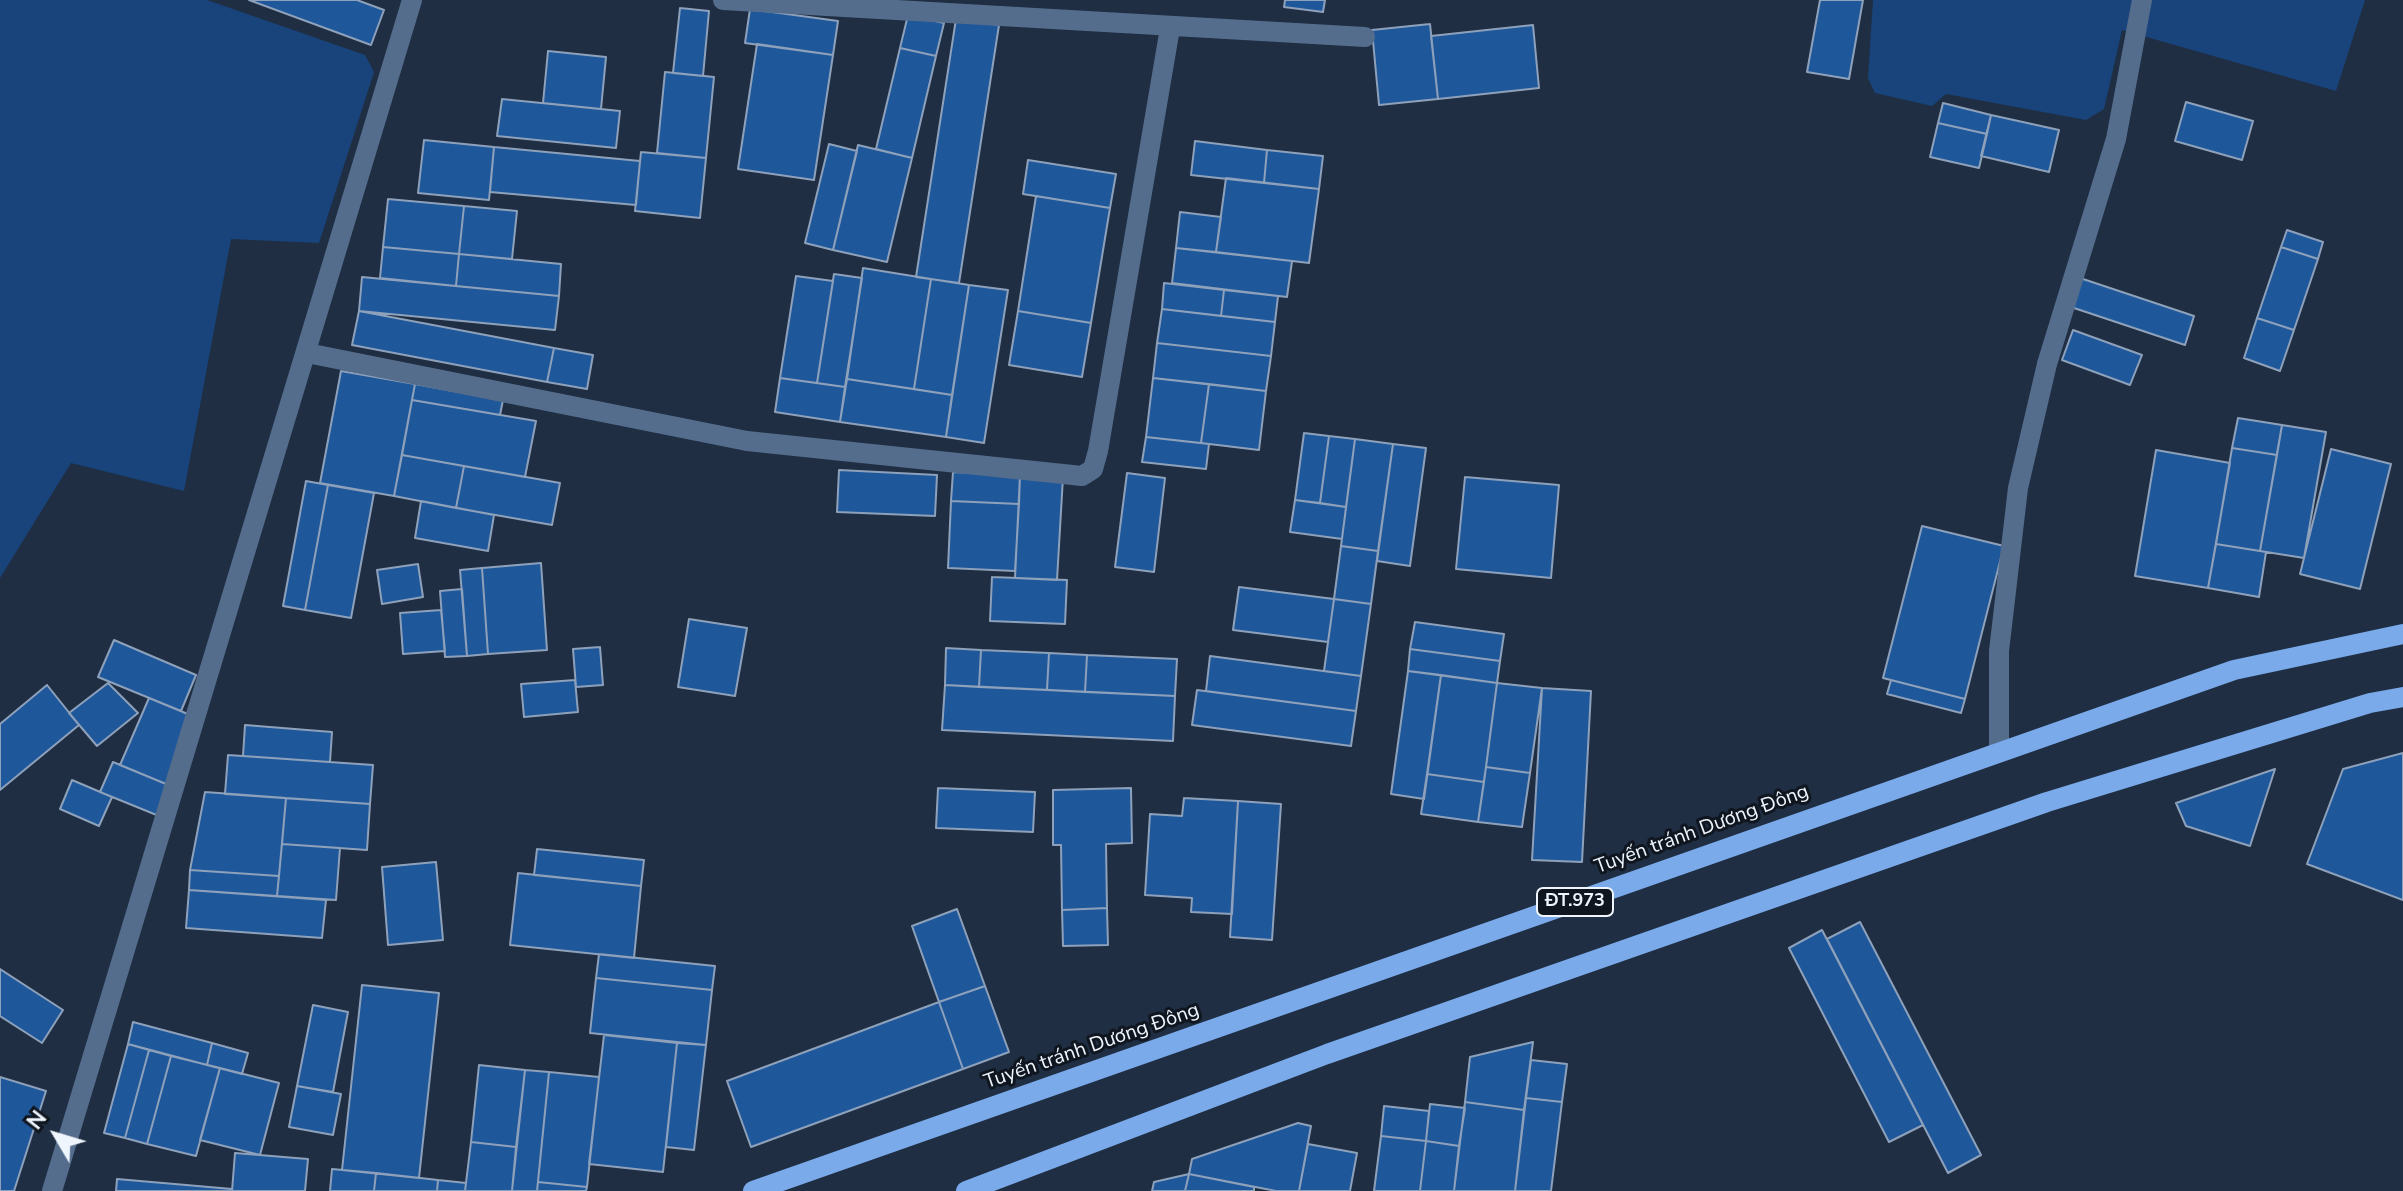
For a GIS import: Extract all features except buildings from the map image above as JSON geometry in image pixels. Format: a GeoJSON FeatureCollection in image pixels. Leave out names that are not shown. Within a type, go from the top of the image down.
{"type":"FeatureCollection","features":[{"type":"Feature","properties":{"kind":"main road","name":"Tuyến tránh Dương Đông"},"geometry":{"type":"LineString","coordinates":[[753,1191],[1303,999],[1999,749],[2234,670],[2403,634]]}},
{"type":"Feature","properties":{"kind":"main road"},"geometry":{"type":"LineString","coordinates":[[966,1191],[1327,1054],[2047,802],[2370,703],[2403,697]]}},
{"type":"Feature","properties":{"kind":"street"},"geometry":{"type":"LineString","coordinates":[[52,1191],[412,0]]}},
{"type":"Feature","properties":{"kind":"street"},"geometry":{"type":"LineString","coordinates":[[723,0],[1365,37]]}},
{"type":"Feature","properties":{"kind":"street"},"geometry":{"type":"LineString","coordinates":[[1999,749],[1999,651],[2018,488],[2047,364],[2116,139],[2142,0]]}},
{"type":"Feature","properties":{"kind":"street"},"geometry":{"type":"LineString","coordinates":[[307,353],[747,441],[1082,476],[1093,469],[1098,451],[1170,28]]}},
{"type":"Feature","properties":{"kind":"shaded area"},"geometry":{"type":"Polygon","coordinates":[[[0,0],[207,0],[365,55],[374,72],[319,243],[231,239],[184,491],[71,463],[0,578],[0,0]]]}},
{"type":"Feature","properties":{"kind":"shaded area"},"geometry":{"type":"Polygon","coordinates":[[[1873,0],[2365,0],[2336,91],[2122,30],[2104,109],[2086,120],[1946,94],[1932,106],[1875,93],[1868,78],[1873,0]]]}}]}
